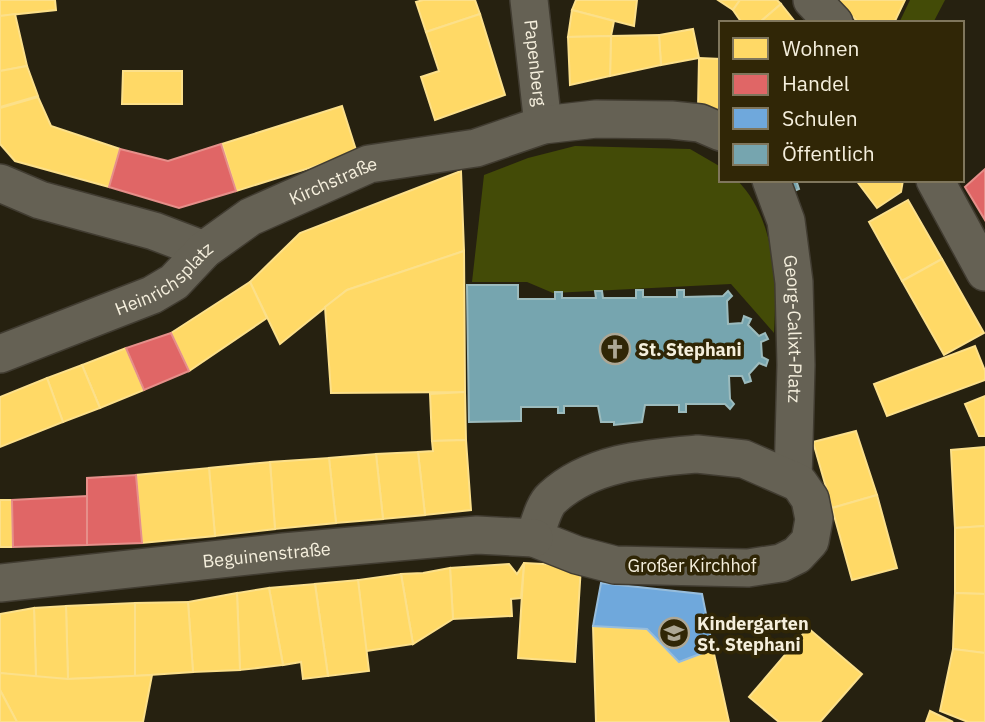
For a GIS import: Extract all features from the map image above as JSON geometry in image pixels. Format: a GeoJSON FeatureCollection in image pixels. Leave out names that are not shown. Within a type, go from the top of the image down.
{"type":"FeatureCollection","features":[{"type":"Feature","properties":{"kind":"street","name":"Papenberg"},"geometry":{"type":"LineString","coordinates":[[529,0],[543,125]]}},
{"type":"Feature","properties":{"kind":"street"},"geometry":{"type":"LineString","coordinates":[[812,0],[832,21]]}},
{"type":"Feature","properties":{"kind":"street"},"geometry":{"type":"LineString","coordinates":[[543,125],[596,119],[671,120],[700,123],[719,131]]}},
{"type":"Feature","properties":{"kind":"street","name":"Kirchstraße"},"geometry":{"type":"LineString","coordinates":[[204,250],[250,217],[369,164],[476,148],[543,125]]}},
{"type":"Feature","properties":{"kind":"street","name":"Georg-Calixt-Platz"},"geometry":{"type":"LineString","coordinates":[[772,182],[786,220],[794,282],[796,365],[793,480]]}},
{"type":"Feature","properties":{"kind":"street"},"geometry":{"type":"LineString","coordinates":[[936,182],[985,272]]}},
{"type":"Feature","properties":{"kind":"street","name":"Heinrichsplatz"},"geometry":{"type":"LineString","coordinates":[[0,183],[40,200],[154,231],[204,250],[174,282],[152,295],[0,354]]}},
{"type":"Feature","properties":{"kind":"street"},"geometry":{"type":"LineString","coordinates":[[534,538],[550,499],[575,482],[603,469],[645,458],[697,454],[744,459],[793,480]]}},
{"type":"Feature","properties":{"kind":"street","name":"Großer Kirchhof"},"geometry":{"type":"LineString","coordinates":[[534,538],[577,555],[615,565],[748,568],[781,563],[797,555],[810,541],[814,519],[810,499],[799,483],[793,480]]}},
{"type":"Feature","properties":{"kind":"street","name":"Beguinenstraße"},"geometry":{"type":"LineString","coordinates":[[0,583],[284,552],[477,535],[534,538]]}},
{"type":"Feature","properties":{"kind":"green space"},"geometry":{"type":"Polygon","coordinates":[[[910,0],[945,0],[934,21],[900,21],[910,0]]]}},
{"type":"Feature","properties":{"kind":"green space"},"geometry":{"type":"Polygon","coordinates":[[[575,146],[690,149],[719,166],[719,182],[739,182],[760,213],[767,232],[774,272],[774,333],[731,284],[553,293],[527,282],[472,282],[484,175],[528,158],[575,146]]]}},
{"type":"Feature","properties":{"kind":"building: Wohnen"},"geometry":{"type":"Polygon","coordinates":[[[0,0],[55,0],[56,10],[0,16],[0,0]]]}},
{"type":"Feature","properties":{"kind":"building: Wohnen"},"geometry":{"type":"Polygon","coordinates":[[[475,0],[480,14],[426,32],[416,2],[475,0]]]}},
{"type":"Feature","properties":{"kind":"building: Wohnen"},"geometry":{"type":"Polygon","coordinates":[[[576,0],[637,0],[634,26],[572,10],[576,0]]]}},
{"type":"Feature","properties":{"kind":"building: Wohnen"},"geometry":{"type":"Polygon","coordinates":[[[718,0],[740,0],[733,10],[718,0]]]}},
{"type":"Feature","properties":{"kind":"building: Wohnen"},"geometry":{"type":"Polygon","coordinates":[[[740,0],[777,0],[781,4],[761,21],[741,21],[733,10],[740,0]]]}},
{"type":"Feature","properties":{"kind":"building: Wohnen"},"geometry":{"type":"Polygon","coordinates":[[[836,0],[905,0],[895,21],[857,21],[836,0]]]}},
{"type":"Feature","properties":{"kind":"building: Wohnen"},"geometry":{"type":"Polygon","coordinates":[[[781,4],[794,21],[761,21],[781,4]]]}},
{"type":"Feature","properties":{"kind":"building: Wohnen"},"geometry":{"type":"Polygon","coordinates":[[[572,10],[614,21],[611,36],[568,37],[572,10]]]}},
{"type":"Feature","properties":{"kind":"building: Wohnen"},"geometry":{"type":"Polygon","coordinates":[[[15,14],[27,66],[0,71],[0,16],[15,14]]]}},
{"type":"Feature","properties":{"kind":"building: Wohnen"},"geometry":{"type":"Polygon","coordinates":[[[480,14],[505,95],[435,120],[421,77],[439,71],[426,32],[480,14]]]}},
{"type":"Feature","properties":{"kind":"building: Wohnen"},"geometry":{"type":"Polygon","coordinates":[[[693,29],[699,58],[661,65],[659,35],[693,29]]]}},
{"type":"Feature","properties":{"kind":"building: Wohnen"},"geometry":{"type":"Polygon","coordinates":[[[659,35],[661,65],[610,76],[611,36],[659,35]]]}},
{"type":"Feature","properties":{"kind":"building: Wohnen"},"geometry":{"type":"Polygon","coordinates":[[[611,36],[610,76],[570,85],[568,37],[611,36]]]}},
{"type":"Feature","properties":{"kind":"building: Wohnen"},"geometry":{"type":"Polygon","coordinates":[[[699,58],[719,59],[719,111],[698,109],[699,58]]]}},
{"type":"Feature","properties":{"kind":"building: Wohnen"},"geometry":{"type":"Polygon","coordinates":[[[27,66],[38,96],[0,107],[0,71],[27,66]]]}},
{"type":"Feature","properties":{"kind":"building: Wohnen"},"geometry":{"type":"Polygon","coordinates":[[[123,71],[182,71],[182,104],[122,104],[123,71]]]}},
{"type":"Feature","properties":{"kind":"building: Wohnen"},"geometry":{"type":"Polygon","coordinates":[[[38,97],[51,126],[120,149],[109,187],[15,161],[0,144],[0,108],[38,97]]]}},
{"type":"Feature","properties":{"kind":"building: Wohnen"},"geometry":{"type":"Polygon","coordinates":[[[342,106],[357,153],[236,191],[222,144],[342,106]]]}},
{"type":"Feature","properties":{"kind":"building: Wohnen"},"geometry":{"type":"Polygon","coordinates":[[[461,171],[464,251],[347,290],[280,344],[250,282],[300,233],[461,171]]]}},
{"type":"Feature","properties":{"kind":"building: Wohnen"},"geometry":{"type":"Polygon","coordinates":[[[858,182],[903,182],[901,192],[877,208],[858,182]]]}},
{"type":"Feature","properties":{"kind":"building: Wohnen"},"geometry":{"type":"Polygon","coordinates":[[[908,200],[942,259],[902,281],[869,222],[908,200]]]}},
{"type":"Feature","properties":{"kind":"building: Wohnen"},"geometry":{"type":"Polygon","coordinates":[[[464,251],[465,392],[331,393],[325,307],[347,290],[464,251]]]}},
{"type":"Feature","properties":{"kind":"building: Wohnen"},"geometry":{"type":"Polygon","coordinates":[[[942,259],[984,333],[944,355],[902,281],[942,259]]]}},
{"type":"Feature","properties":{"kind":"building: Wohnen"},"geometry":{"type":"Polygon","coordinates":[[[250,282],[267,318],[189,371],[171,333],[250,282]]]}},
{"type":"Feature","properties":{"kind":"building: Wohnen"},"geometry":{"type":"Polygon","coordinates":[[[975,346],[985,371],[985,380],[887,416],[874,384],[975,346]]]}},
{"type":"Feature","properties":{"kind":"building: Wohnen"},"geometry":{"type":"Polygon","coordinates":[[[126,348],[144,390],[100,408],[82,365],[126,348]]]}},
{"type":"Feature","properties":{"kind":"building: Wohnen"},"geometry":{"type":"Polygon","coordinates":[[[82,365],[100,408],[63,422],[47,378],[82,365]]]}},
{"type":"Feature","properties":{"kind":"building: Wohnen"},"geometry":{"type":"Polygon","coordinates":[[[47,378],[63,422],[0,447],[0,397],[47,378]]]}},
{"type":"Feature","properties":{"kind":"building: Wohnen"},"geometry":{"type":"Polygon","coordinates":[[[465,392],[466,440],[432,441],[430,394],[465,392]]]}},
{"type":"Feature","properties":{"kind":"building: Wohnen"},"geometry":{"type":"Polygon","coordinates":[[[985,396],[985,436],[979,436],[965,404],[985,396]]]}},
{"type":"Feature","properties":{"kind":"building: Wohnen"},"geometry":{"type":"Polygon","coordinates":[[[856,431],[877,495],[832,508],[813,442],[856,431]]]}},
{"type":"Feature","properties":{"kind":"building: Wohnen"},"geometry":{"type":"Polygon","coordinates":[[[466,440],[471,510],[425,515],[418,452],[433,451],[432,441],[466,440]]]}},
{"type":"Feature","properties":{"kind":"building: Wohnen"},"geometry":{"type":"Polygon","coordinates":[[[985,447],[985,526],[955,528],[951,450],[985,447]]]}},
{"type":"Feature","properties":{"kind":"building: Wohnen"},"geometry":{"type":"Polygon","coordinates":[[[418,452],[425,515],[383,519],[376,454],[418,452]]]}},
{"type":"Feature","properties":{"kind":"building: Wohnen"},"geometry":{"type":"Polygon","coordinates":[[[376,454],[383,519],[336,523],[329,458],[376,454]]]}},
{"type":"Feature","properties":{"kind":"building: Wohnen"},"geometry":{"type":"Polygon","coordinates":[[[329,458],[336,523],[275,529],[270,462],[329,458]]]}},
{"type":"Feature","properties":{"kind":"building: Wohnen"},"geometry":{"type":"Polygon","coordinates":[[[270,462],[275,529],[215,536],[209,468],[270,462]]]}},
{"type":"Feature","properties":{"kind":"building: Wohnen"},"geometry":{"type":"Polygon","coordinates":[[[209,468],[215,536],[142,543],[136,475],[209,468]]]}},
{"type":"Feature","properties":{"kind":"building: Wohnen"},"geometry":{"type":"Polygon","coordinates":[[[877,495],[897,568],[852,580],[832,508],[877,495]]]}},
{"type":"Feature","properties":{"kind":"building: Wohnen"},"geometry":{"type":"Polygon","coordinates":[[[0,500],[12,500],[13,547],[0,547],[0,500]]]}},
{"type":"Feature","properties":{"kind":"building: Wohnen"},"geometry":{"type":"Polygon","coordinates":[[[985,526],[985,594],[955,593],[955,528],[985,526]]]}},
{"type":"Feature","properties":{"kind":"building: Wohnen"},"geometry":{"type":"Polygon","coordinates":[[[524,563],[581,566],[575,662],[518,658],[524,563]]]}},
{"type":"Feature","properties":{"kind":"building: Wohnen"},"geometry":{"type":"Polygon","coordinates":[[[524,563],[521,598],[511,599],[512,616],[453,619],[450,568],[509,564],[517,574],[524,563]]]}},
{"type":"Feature","properties":{"kind":"building: Wohnen"},"geometry":{"type":"Polygon","coordinates":[[[450,568],[453,619],[413,644],[401,574],[450,568]]]}},
{"type":"Feature","properties":{"kind":"building: Wohnen"},"geometry":{"type":"Polygon","coordinates":[[[401,574],[413,644],[366,651],[358,580],[401,574]]]}},
{"type":"Feature","properties":{"kind":"building: Wohnen"},"geometry":{"type":"Polygon","coordinates":[[[358,580],[369,671],[328,676],[315,584],[358,580]]]}},
{"type":"Feature","properties":{"kind":"building: Wohnen"},"geometry":{"type":"Polygon","coordinates":[[[315,584],[328,676],[303,679],[301,662],[283,665],[269,588],[315,584]]]}},
{"type":"Feature","properties":{"kind":"building: Wohnen"},"geometry":{"type":"Polygon","coordinates":[[[269,588],[283,665],[240,670],[237,593],[269,588]]]}},
{"type":"Feature","properties":{"kind":"building: Wohnen"},"geometry":{"type":"Polygon","coordinates":[[[237,593],[240,670],[193,672],[188,602],[237,593]]]}},
{"type":"Feature","properties":{"kind":"building: Wohnen"},"geometry":{"type":"Polygon","coordinates":[[[955,593],[985,594],[985,653],[953,649],[955,593]]]}},
{"type":"Feature","properties":{"kind":"building: Wohnen"},"geometry":{"type":"Polygon","coordinates":[[[188,602],[193,672],[135,676],[135,603],[188,602]]]}},
{"type":"Feature","properties":{"kind":"building: Wohnen"},"geometry":{"type":"Polygon","coordinates":[[[135,603],[135,676],[68,679],[66,606],[135,603]]]}},
{"type":"Feature","properties":{"kind":"building: Wohnen"},"geometry":{"type":"Polygon","coordinates":[[[66,606],[68,679],[36,678],[34,608],[66,606]]]}},
{"type":"Feature","properties":{"kind":"building: Wohnen"},"geometry":{"type":"Polygon","coordinates":[[[34,608],[36,678],[0,673],[0,614],[34,608]]]}},
{"type":"Feature","properties":{"kind":"building: Wohnen"},"geometry":{"type":"Polygon","coordinates":[[[593,626],[647,629],[679,662],[713,649],[729,722],[596,722],[593,626]]]}},
{"type":"Feature","properties":{"kind":"building: Wohnen"},"geometry":{"type":"Polygon","coordinates":[[[808,628],[862,674],[820,722],[779,722],[749,697],[808,628]]]}},
{"type":"Feature","properties":{"kind":"building: Wohnen"},"geometry":{"type":"Polygon","coordinates":[[[953,649],[985,653],[985,722],[968,722],[940,711],[953,649]]]}},
{"type":"Feature","properties":{"kind":"building: Wohnen"},"geometry":{"type":"Polygon","coordinates":[[[0,673],[68,679],[152,675],[143,722],[17,722],[0,690],[0,673]]]}},
{"type":"Feature","properties":{"kind":"building: Wohnen"},"geometry":{"type":"Polygon","coordinates":[[[0,690],[17,722],[0,722],[0,690]]]}},
{"type":"Feature","properties":{"kind":"building: Wohnen"},"geometry":{"type":"Polygon","coordinates":[[[930,711],[953,722],[926,722],[930,711]]]}},
{"type":"Feature","properties":{"kind":"building: Handel"},"geometry":{"type":"Polygon","coordinates":[[[221,144],[236,191],[179,208],[109,187],[120,149],[168,161],[221,144]]]}},
{"type":"Feature","properties":{"kind":"building: Handel"},"geometry":{"type":"Polygon","coordinates":[[[985,169],[985,220],[965,187],[985,169]]]}},
{"type":"Feature","properties":{"kind":"building: Handel"},"geometry":{"type":"Polygon","coordinates":[[[171,333],[189,371],[144,390],[126,348],[171,333]]]}},
{"type":"Feature","properties":{"kind":"building: Handel"},"geometry":{"type":"Polygon","coordinates":[[[136,475],[142,543],[87,545],[87,478],[136,475]]]}},
{"type":"Feature","properties":{"kind":"building: Handel"},"geometry":{"type":"Polygon","coordinates":[[[87,496],[87,545],[13,547],[12,500],[87,496]]]}},
{"type":"Feature","properties":{"kind":"building: Schulen"},"geometry":{"type":"Polygon","coordinates":[[[601,583],[702,594],[713,649],[679,662],[647,629],[593,626],[601,583]]]}},
{"type":"Feature","properties":{"kind":"building: Öffentlich"},"geometry":{"type":"Polygon","coordinates":[[[780,182],[797,182],[799,189],[785,195],[780,182]]]}},
{"type":"Feature","properties":{"kind":"building: Öffentlich","name":"St. Stephani"},"geometry":{"type":"Polygon","coordinates":[[[467,285],[518,285],[518,299],[555,299],[555,292],[562,292],[562,298],[596,298],[595,291],[602,291],[603,298],[636,298],[636,290],[643,290],[643,297],[677,297],[677,290],[684,290],[684,297],[723,296],[728,291],[732,296],[727,301],[728,324],[742,323],[744,316],[751,319],[748,325],[759,336],[765,333],[768,339],[761,342],[762,357],[768,360],[766,366],[759,363],[749,374],[751,381],[745,383],[742,376],[729,376],[730,399],[734,404],[730,409],[725,404],[686,404],[686,412],[679,412],[679,405],[645,405],[642,422],[614,425],[614,422],[601,422],[598,406],[564,406],[564,413],[558,413],[558,407],[521,407],[521,421],[469,422],[467,285]]]}},
{"type":"Feature","properties":{"kind":"place","name":"St. Stephani"},"geometry":{"type":"Point","coordinates":[615,349]}},
{"type":"Feature","properties":{"kind":"place","name":"Kindergarten St. Stephani"},"geometry":{"type":"Point","coordinates":[674,633]}}]}
